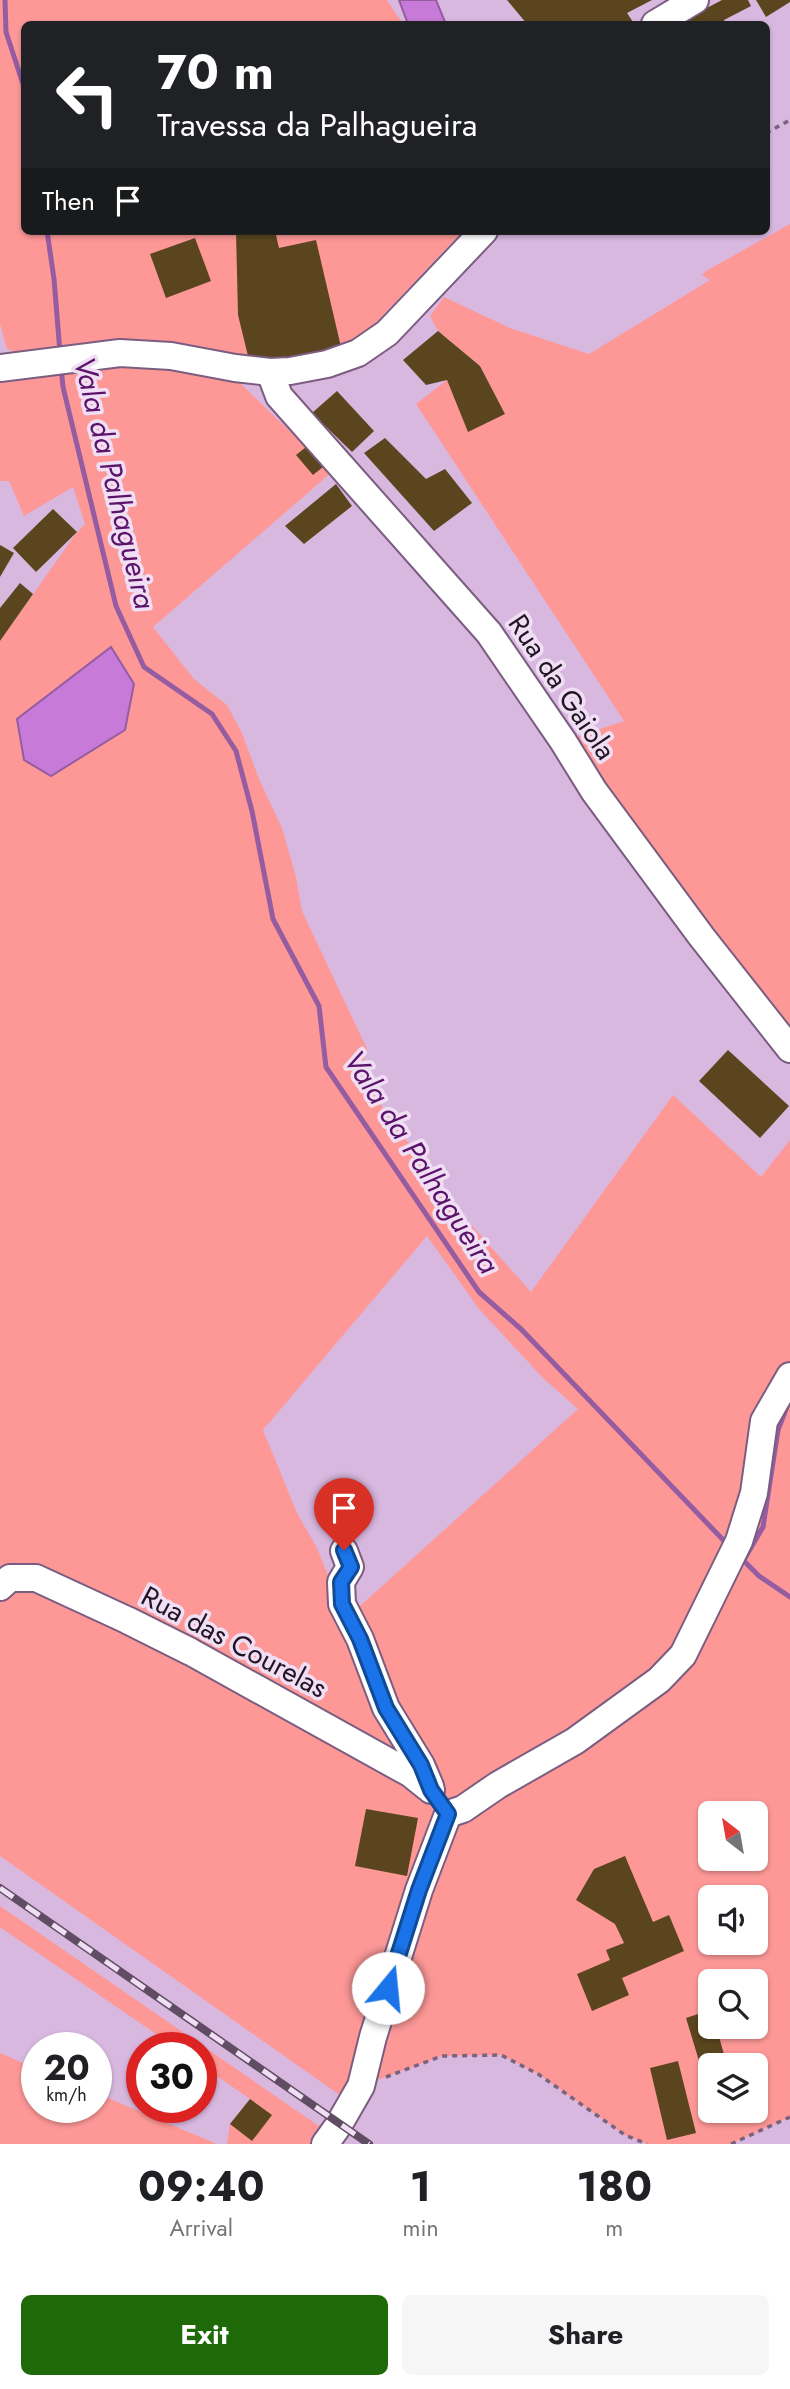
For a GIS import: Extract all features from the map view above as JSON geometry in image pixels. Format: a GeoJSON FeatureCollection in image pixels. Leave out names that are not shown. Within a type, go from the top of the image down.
{"type":"FeatureCollection","features":[{"type":"Feature","properties":{"kind":"street"},"geometry":{"type":"LineString","coordinates":[[660,21],[695,0]]}},
{"type":"Feature","properties":{"kind":"street"},"geometry":{"type":"LineString","coordinates":[[0,368],[108,353],[143,353],[270,372],[327,364],[351,356],[387,332],[480,235]]}},
{"type":"Feature","properties":{"kind":"street","name":"Rua da Gaiola"},"geometry":{"type":"LineString","coordinates":[[270,372],[279,396],[489,633],[564,741],[594,790],[705,941],[790,1049]]}},
{"type":"Feature","properties":{"kind":"street"},"geometry":{"type":"LineString","coordinates":[[448,1814],[463,1809],[498,1785],[575,1741],[659,1680],[683,1655],[735,1547],[754,1493],[764,1421],[790,1377]]}},
{"type":"Feature","properties":{"kind":"street"},"geometry":{"type":"LineString","coordinates":[[344,1550],[351,1567],[341,1582],[342,1604],[360,1639],[386,1708],[421,1765],[431,1790],[448,1814]]}},
{"type":"Feature","properties":{"kind":"street","name":"Rua das Courelas"},"geometry":{"type":"LineString","coordinates":[[0,1587],[10,1578],[36,1578],[106,1610],[191,1652],[411,1774],[431,1790]]}},
{"type":"Feature","properties":{"kind":"street"},"geometry":{"type":"LineString","coordinates":[[325,2144],[361,2086],[373,2037],[419,1890],[448,1814]]}},
{"type":"Feature","properties":{"kind":"path"},"geometry":{"type":"LineString","coordinates":[[770,131],[790,120]]}},
{"type":"Feature","properties":{"kind":"path"},"geometry":{"type":"LineString","coordinates":[[361,2086],[442,2056],[501,2054],[538,2074],[625,2135],[647,2144]]}},
{"type":"Feature","properties":{"kind":"path"},"geometry":{"type":"LineString","coordinates":[[731,2144],[790,2117]]}},
{"type":"Feature","properties":{"kind":"shaded area"},"geometry":{"type":"Polygon","coordinates":[[[0,0],[387,0],[401,21],[21,21],[21,235],[459,235],[365,334],[341,347],[287,360],[107,341],[17,353],[7,349],[0,324],[0,0]]]}},
{"type":"Feature","properties":{"kind":"shaded area"},"geometry":{"type":"Polygon","coordinates":[[[399,0],[436,0],[445,21],[407,21],[399,0]]]}},
{"type":"Feature","properties":{"kind":"shaded area"},"geometry":{"type":"Polygon","coordinates":[[[790,224],[790,1047],[563,741],[624,721],[416,404],[447,380],[505,414],[480,366],[438,331],[430,316],[444,297],[510,328],[589,354],[710,280],[702,275],[706,271],[790,224]]]}},
{"type":"Feature","properties":{"kind":"shaded area"},"geometry":{"type":"Polygon","coordinates":[[[143,365],[192,371],[238,381],[332,472],[153,627],[194,679],[227,705],[242,733],[259,779],[282,828],[296,877],[302,911],[367,1049],[360,1076],[451,1202],[531,1292],[673,1095],[761,1177],[790,1140],[790,2117],[731,2144],[647,2144],[625,2135],[538,2074],[501,2055],[442,2056],[361,2086],[351,2103],[0,1856],[0,1587],[10,1578],[36,1578],[191,1652],[411,1774],[431,1789],[421,1765],[386,1708],[350,1615],[578,1409],[543,1378],[479,1309],[427,1236],[263,1430],[297,1513],[317,1548],[377,1697],[415,1771],[141,1617],[30,1568],[4,1568],[0,1573],[0,641],[85,524],[73,487],[24,516],[9,481],[0,481],[0,378],[46,373],[73,366],[143,365]]]}},
{"type":"Feature","properties":{"kind":"shaded area"},"geometry":{"type":"Polygon","coordinates":[[[111,647],[134,684],[125,730],[51,776],[24,760],[17,719],[111,647]]]}},
{"type":"Feature","properties":{"kind":"shaded area"},"geometry":{"type":"Polygon","coordinates":[[[0,1906],[183,2032],[153,2032],[0,1927],[0,1906]]]}},
{"type":"Feature","properties":{"kind":"shaded area"},"geometry":{"type":"Polygon","coordinates":[[[0,2053],[21,2062],[21,2123],[112,2123],[112,2100],[126,2106],[126,2123],[167,2123],[217,2144],[0,2144],[0,2053]]]}},
{"type":"Feature","properties":{"kind":"shaded area"},"geometry":{"type":"Polygon","coordinates":[[[217,2056],[345,2144],[227,2144],[230,2124],[250,2099],[217,2076],[217,2056]]]}},
{"type":"Feature","properties":{"kind":"building"},"geometry":{"type":"Polygon","coordinates":[[[507,0],[652,0],[627,13],[632,21],[524,21],[507,0]]]}},
{"type":"Feature","properties":{"kind":"building"},"geometry":{"type":"Polygon","coordinates":[[[722,0],[748,0],[751,6],[724,21],[682,21],[722,0]]]}},
{"type":"Feature","properties":{"kind":"building"},"geometry":{"type":"Polygon","coordinates":[[[756,0],[790,0],[790,2],[766,17],[756,0]]]}},
{"type":"Feature","properties":{"kind":"building"},"geometry":{"type":"Polygon","coordinates":[[[236,235],[276,235],[279,248],[316,240],[341,347],[287,360],[248,356],[238,315],[236,235]]]}},
{"type":"Feature","properties":{"kind":"building"},"geometry":{"type":"Polygon","coordinates":[[[195,238],[211,281],[166,298],[150,254],[195,238]]]}},
{"type":"Feature","properties":{"kind":"building"},"geometry":{"type":"Polygon","coordinates":[[[438,331],[480,366],[505,414],[468,432],[447,380],[426,385],[403,360],[438,331]]]}},
{"type":"Feature","properties":{"kind":"building"},"geometry":{"type":"Polygon","coordinates":[[[337,391],[374,431],[352,452],[312,413],[337,391]]]}},
{"type":"Feature","properties":{"kind":"building"},"geometry":{"type":"Polygon","coordinates":[[[385,438],[426,479],[445,469],[472,503],[434,531],[364,453],[385,438]]]}},
{"type":"Feature","properties":{"kind":"building"},"geometry":{"type":"Polygon","coordinates":[[[306,447],[323,467],[313,475],[296,455],[306,447]]]}},
{"type":"Feature","properties":{"kind":"building"},"geometry":{"type":"Polygon","coordinates":[[[336,484],[352,506],[304,544],[285,526],[336,484]]]}},
{"type":"Feature","properties":{"kind":"building"},"geometry":{"type":"Polygon","coordinates":[[[53,509],[77,532],[36,572],[13,548],[53,509]]]}},
{"type":"Feature","properties":{"kind":"building"},"geometry":{"type":"Polygon","coordinates":[[[0,545],[14,553],[0,577],[0,545]]]}},
{"type":"Feature","properties":{"kind":"building"},"geometry":{"type":"Polygon","coordinates":[[[20,583],[33,594],[0,641],[0,608],[20,583]]]}},
{"type":"Feature","properties":{"kind":"building"},"geometry":{"type":"Polygon","coordinates":[[[728,1050],[789,1106],[760,1138],[699,1081],[728,1050]]]}},
{"type":"Feature","properties":{"kind":"building"},"geometry":{"type":"Polygon","coordinates":[[[366,1809],[418,1818],[407,1876],[355,1866],[366,1809]]]}},
{"type":"Feature","properties":{"kind":"building"},"geometry":{"type":"Polygon","coordinates":[[[625,1856],[653,1922],[669,1915],[684,1951],[622,1978],[629,1995],[592,2011],[577,1974],[610,1960],[606,1950],[624,1943],[615,1924],[576,1900],[594,1869],[625,1856]]]}},
{"type":"Feature","properties":{"kind":"building"},"geometry":{"type":"Polygon","coordinates":[[[698,2014],[698,2039],[720,2039],[724,2053],[698,2053],[698,2058],[686,2018],[698,2014]]]}},
{"type":"Feature","properties":{"kind":"building"},"geometry":{"type":"Polygon","coordinates":[[[678,2061],[696,2133],[667,2140],[650,2068],[678,2061]]]}},
{"type":"Feature","properties":{"kind":"building"},"geometry":{"type":"Polygon","coordinates":[[[250,2099],[272,2115],[252,2141],[230,2124],[250,2099]]]}},
{"type":"Feature","properties":{"kind":"waterway","name":"Vala da Palhagueira"},"geometry":{"type":"LineString","coordinates":[[5,0],[6,32],[21,78]]}},
{"type":"Feature","properties":{"kind":"waterway","name":"Vala da Palhagueira"},"geometry":{"type":"LineString","coordinates":[[48,235],[60,353]]}},
{"type":"Feature","properties":{"kind":"waterway","name":"Vala da Palhagueira"},"geometry":{"type":"LineString","coordinates":[[61,367],[63,387],[116,606],[144,667],[212,714],[236,751],[252,811],[273,919],[319,1006],[326,1067],[479,1292],[521,1329],[729,1546]]}},
{"type":"Feature","properties":{"kind":"waterway"},"geometry":{"type":"LineString","coordinates":[[745,1558],[763,1527],[778,1430],[788,1404]]}},
{"type":"Feature","properties":{"kind":"waterway","name":"Vala da Palhagueira"},"geometry":{"type":"LineString","coordinates":[[741,1558],[759,1576],[790,1597]]}},
{"type":"Feature","properties":{"kind":"railway"},"geometry":{"type":"LineString","coordinates":[[0,1888],[369,2144]]}},
{"type":"Feature","properties":{"kind":"route"},"geometry":{"type":"LineString","coordinates":[[344,1550],[351,1567],[341,1582],[342,1604],[350,1615],[386,1708],[421,1765],[431,1790],[448,1814],[419,1890],[388,1988]]}}]}
